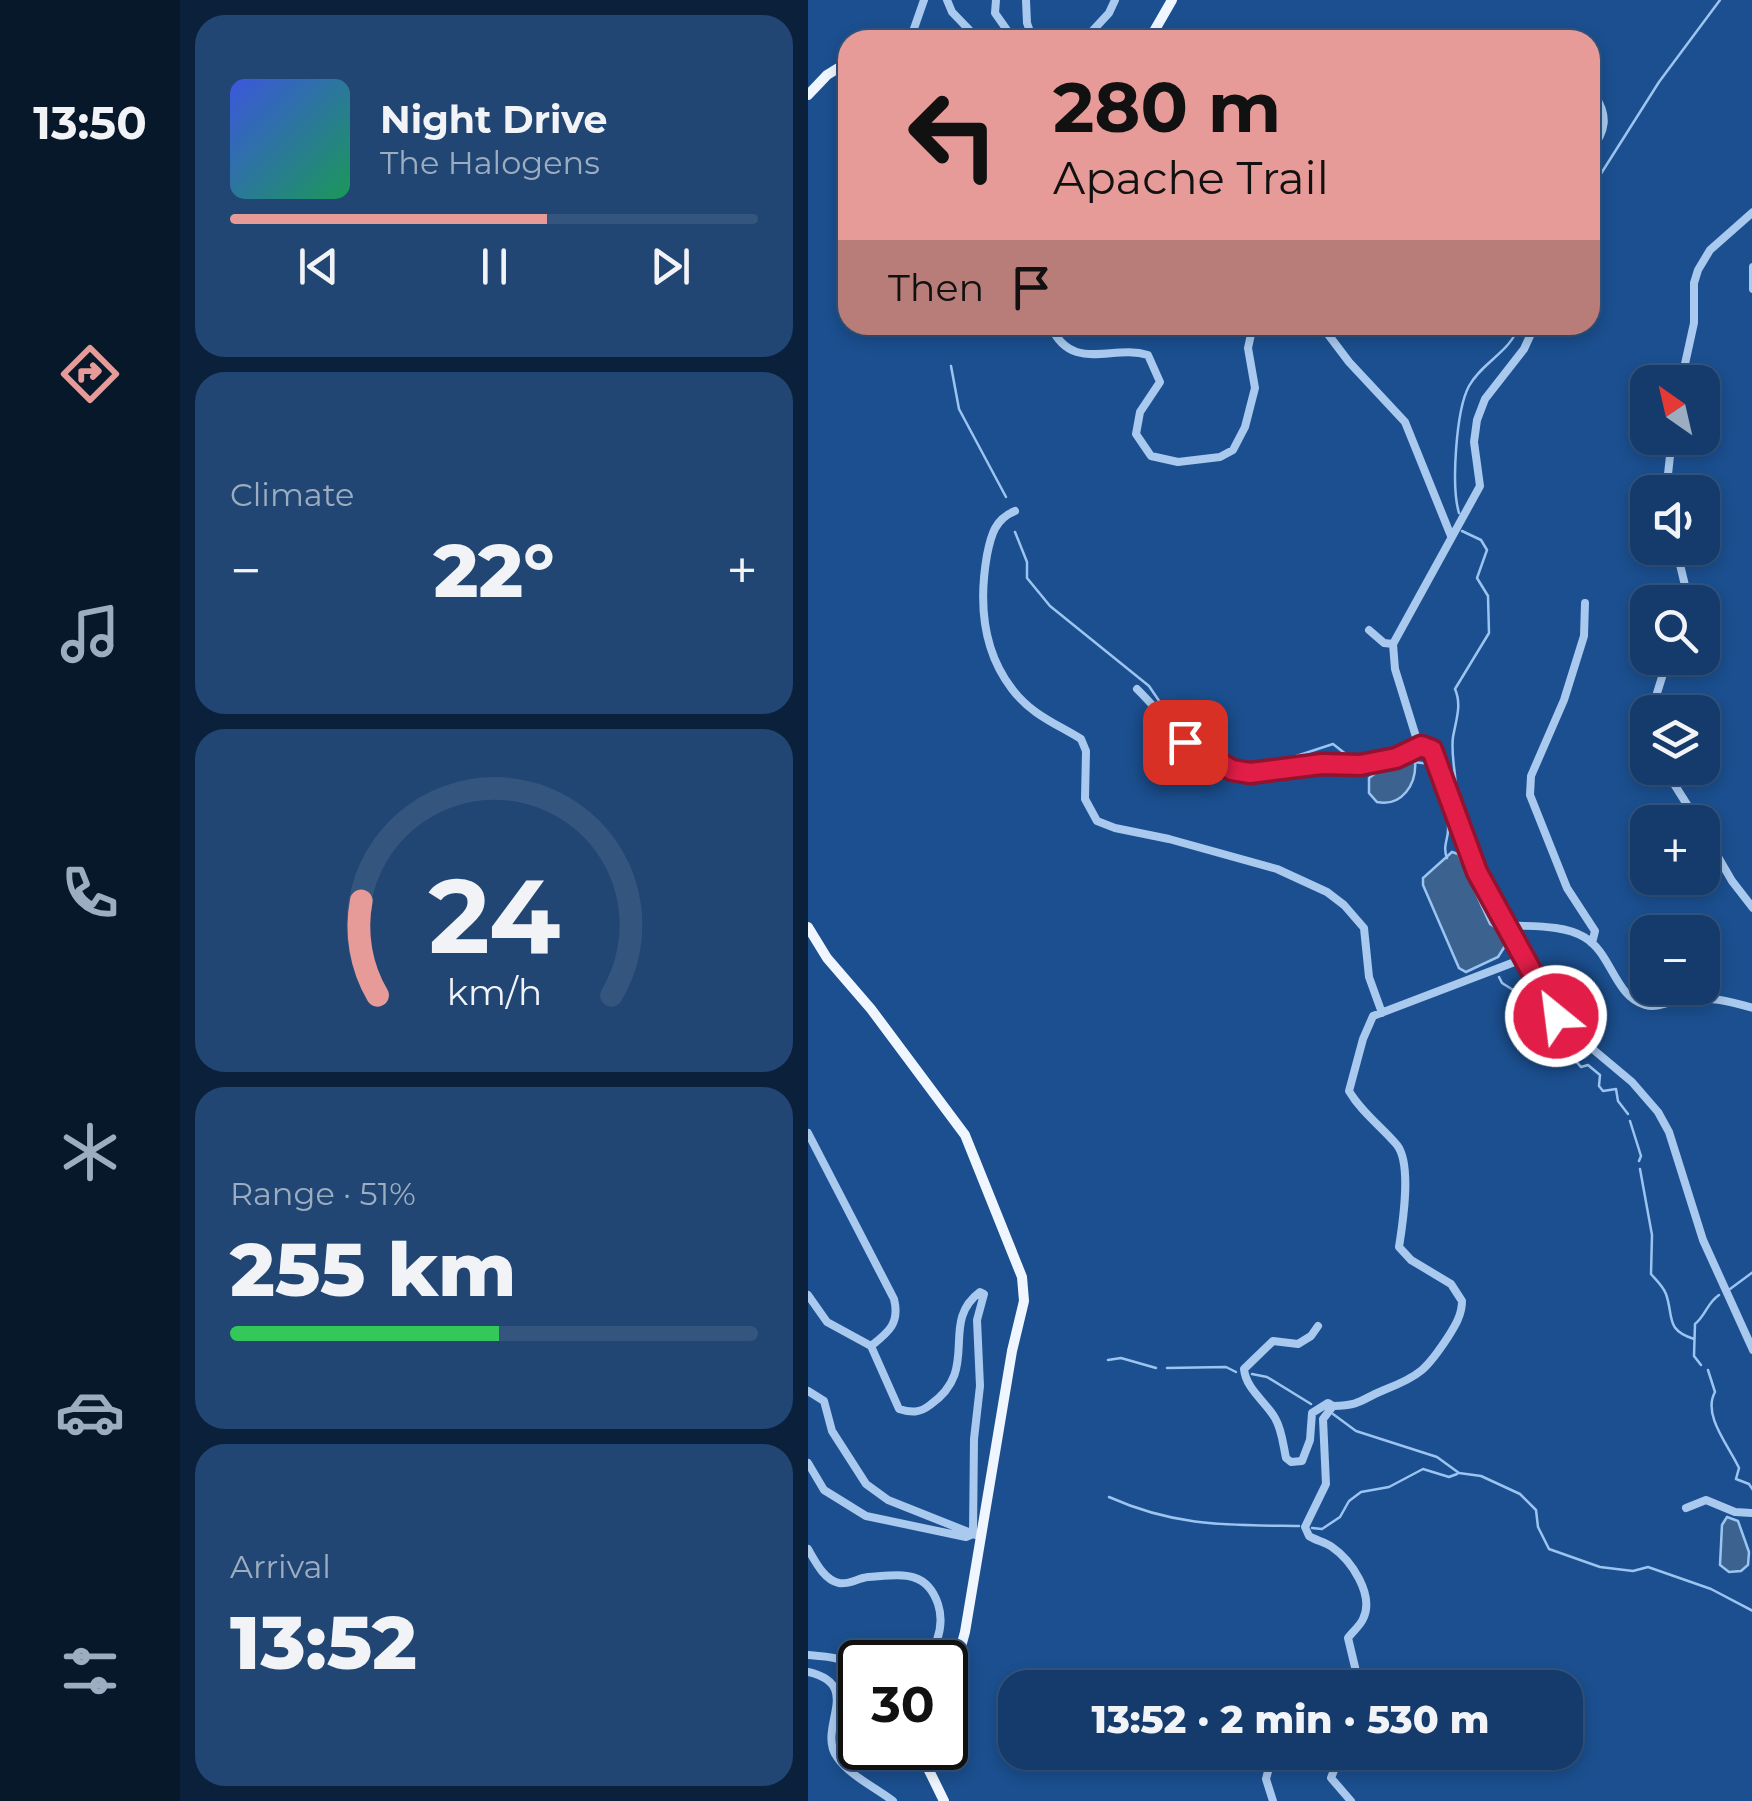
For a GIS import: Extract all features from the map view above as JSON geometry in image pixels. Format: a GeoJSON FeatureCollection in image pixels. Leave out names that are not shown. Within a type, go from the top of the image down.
{"type":"FeatureCollection","features":[{"type":"Feature","properties":{"kind":"main road"},"geometry":{"type":"LineString","coordinates":[[1156,30],[1172,0]]}},
{"type":"Feature","properties":{"kind":"main road"},"geometry":{"type":"LineString","coordinates":[[808,95],[838,68]]}},
{"type":"Feature","properties":{"kind":"main road"},"geometry":{"type":"LineString","coordinates":[[808,927],[827,958],[964,1135],[1022,1277],[1024,1301],[976,1535],[963,1640]]}},
{"type":"Feature","properties":{"kind":"main road"},"geometry":{"type":"LineString","coordinates":[[929,1770],[944,1801]]}},
{"type":"Feature","properties":{"kind":"street"},"geometry":{"type":"LineString","coordinates":[[914,30],[924,0]]}},
{"type":"Feature","properties":{"kind":"street"},"geometry":{"type":"LineString","coordinates":[[947,0],[969,30]]}},
{"type":"Feature","properties":{"kind":"street"},"geometry":{"type":"LineString","coordinates":[[996,0],[995,13],[1007,30]]}},
{"type":"Feature","properties":{"kind":"street"},"geometry":{"type":"LineString","coordinates":[[1026,0],[1030,30]]}},
{"type":"Feature","properties":{"kind":"street"},"geometry":{"type":"LineString","coordinates":[[1093,30],[1117,1]]}},
{"type":"Feature","properties":{"kind":"street"},"geometry":{"type":"LineString","coordinates":[[1600,109],[1605,122],[1600,138]]}},
{"type":"Feature","properties":{"kind":"street"},"geometry":{"type":"LineString","coordinates":[[1685,365],[1694,323],[1693,293],[1698,270],[1710,250],[1752,212]]}},
{"type":"Feature","properties":{"kind":"street"},"geometry":{"type":"LineString","coordinates":[[1752,267],[1752,289]]}},
{"type":"Feature","properties":{"kind":"street"},"geometry":{"type":"LineString","coordinates":[[1057,335],[1082,355],[1148,355],[1160,382],[1140,412],[1136,434],[1151,456],[1178,462],[1224,456],[1233,450],[1242,434],[1255,388],[1248,348],[1251,335]]}},
{"type":"Feature","properties":{"kind":"street"},"geometry":{"type":"LineString","coordinates":[[1329,335],[1406,422],[1451,536]]}},
{"type":"Feature","properties":{"kind":"street"},"geometry":{"type":"LineString","coordinates":[[1530,335],[1480,408],[1474,442],[1480,486],[1393,644],[1395,668],[1421,746],[1432,751],[1466,847],[1556,1016],[1632,1082],[1658,1112],[1669,1132],[1703,1240],[1752,1350]]}},
{"type":"Feature","properties":{"kind":"street"},"geometry":{"type":"LineString","coordinates":[[1014,511],[1004,515],[990,539],[983,578],[982,604],[990,650],[1010,687],[1026,705],[1039,717],[1082,739],[1086,750],[1085,799],[1091,815],[1116,828],[1262,864],[1327,892],[1364,928],[1369,977],[1382,1013]]}},
{"type":"Feature","properties":{"kind":"street"},"geometry":{"type":"LineString","coordinates":[[1585,603],[1584,636],[1564,700],[1531,776],[1530,796],[1566,888],[1595,931],[1592,944]]}},
{"type":"Feature","properties":{"kind":"street"},"geometry":{"type":"LineString","coordinates":[[1369,630],[1384,643],[1393,644]]}},
{"type":"Feature","properties":{"kind":"street"},"geometry":{"type":"LineString","coordinates":[[1137,689],[1180,738],[1240,772],[1322,764],[1360,765],[1396,758],[1421,746]]}},
{"type":"Feature","properties":{"kind":"street"},"geometry":{"type":"LineString","coordinates":[[1720,860],[1752,908]]}},
{"type":"Feature","properties":{"kind":"street"},"geometry":{"type":"LineString","coordinates":[[1506,925],[1566,930],[1592,944],[1628,998],[1638,1002],[1657,1006],[1680,999],[1720,998],[1752,1008]]}},
{"type":"Feature","properties":{"kind":"street"},"geometry":{"type":"LineString","coordinates":[[1318,1326],[1298,1344],[1273,1340],[1244,1369],[1245,1377],[1274,1415],[1286,1458],[1291,1462],[1302,1461],[1308,1450],[1312,1413],[1328,1404],[1361,1404],[1418,1376],[1440,1350],[1462,1310],[1462,1301],[1452,1284],[1411,1260],[1399,1246],[1407,1164],[1396,1143],[1359,1109],[1349,1091],[1363,1039],[1374,1016],[1525,958]]}},
{"type":"Feature","properties":{"kind":"street"},"geometry":{"type":"LineString","coordinates":[[808,1133],[894,1299],[898,1313],[894,1324],[871,1346]]}},
{"type":"Feature","properties":{"kind":"street"},"geometry":{"type":"LineString","coordinates":[[808,1294],[827,1322],[871,1346],[900,1409],[910,1412],[923,1410],[947,1393],[959,1366],[960,1322],[969,1301],[980,1292],[984,1294],[978,1320],[980,1386],[974,1440],[976,1535]]}},
{"type":"Feature","properties":{"kind":"street"},"geometry":{"type":"LineString","coordinates":[[808,1391],[824,1401],[832,1431],[866,1484],[888,1500],[976,1535]]}},
{"type":"Feature","properties":{"kind":"street"},"geometry":{"type":"LineString","coordinates":[[1333,1406],[1323,1419],[1326,1484],[1305,1527],[1310,1536],[1329,1544],[1338,1553],[1366,1595],[1363,1620],[1348,1638],[1356,1670]]}},
{"type":"Feature","properties":{"kind":"street"},"geometry":{"type":"LineString","coordinates":[[808,1463],[824,1490],[866,1516],[966,1537],[976,1535]]}},
{"type":"Feature","properties":{"kind":"street"},"geometry":{"type":"LineString","coordinates":[[1686,1508],[1706,1500],[1750,1514]]}},
{"type":"Feature","properties":{"kind":"street"},"geometry":{"type":"LineString","coordinates":[[808,1550],[830,1580],[842,1584],[867,1577],[914,1576],[926,1581],[942,1621],[937,1640]]}},
{"type":"Feature","properties":{"kind":"street"},"geometry":{"type":"LineString","coordinates":[[808,1656],[838,1659]]}},
{"type":"Feature","properties":{"kind":"street"},"geometry":{"type":"LineString","coordinates":[[808,1672],[829,1682],[836,1691],[838,1704],[831,1736],[838,1758]]}},
{"type":"Feature","properties":{"kind":"street"},"geometry":{"type":"LineString","coordinates":[[854,1770],[893,1801]]}},
{"type":"Feature","properties":{"kind":"street"},"geometry":{"type":"LineString","coordinates":[[1268,1770],[1266,1779],[1273,1801]]}},
{"type":"Feature","properties":{"kind":"street"},"geometry":{"type":"LineString","coordinates":[[1334,1770],[1331,1778],[1350,1801]]}},
{"type":"Feature","properties":{"kind":"water"},"geometry":{"type":"Polygon","coordinates":[[[1415,761],[1415,770],[1406,792],[1394,801],[1377,802],[1369,793],[1369,778],[1389,763],[1415,761]]]}},
{"type":"Feature","properties":{"kind":"water"},"geometry":{"type":"Polygon","coordinates":[[[1452,852],[1458,854],[1490,924],[1499,930],[1505,946],[1498,957],[1466,972],[1459,968],[1423,885],[1423,878],[1452,852]]]}},
{"type":"Feature","properties":{"kind":"water"},"geometry":{"type":"Polygon","coordinates":[[[1727,1517],[1738,1521],[1749,1552],[1748,1565],[1741,1571],[1729,1572],[1720,1565],[1722,1525],[1727,1517]]]}},
{"type":"Feature","properties":{"kind":"waterway"},"geometry":{"type":"LineString","coordinates":[[1600,175],[1659,82],[1720,0]]}},
{"type":"Feature","properties":{"kind":"waterway"},"geometry":{"type":"LineString","coordinates":[[1459,513],[1455,468],[1465,397],[1475,378],[1514,335]]}},
{"type":"Feature","properties":{"kind":"waterway"},"geometry":{"type":"LineString","coordinates":[[951,366],[959,409],[1006,497]]}},
{"type":"Feature","properties":{"kind":"waterway"},"geometry":{"type":"LineString","coordinates":[[1455,802],[1455,689],[1489,633],[1488,596],[1477,578],[1487,550],[1481,540],[1462,531]]}},
{"type":"Feature","properties":{"kind":"waterway"},"geometry":{"type":"LineString","coordinates":[[1015,532],[1027,562],[1027,578],[1050,606],[1149,686],[1170,717],[1224,758],[1250,765],[1275,763],[1333,744],[1361,760]]}},
{"type":"Feature","properties":{"kind":"waterway"},"geometry":{"type":"LineString","coordinates":[[1413,762],[1431,764],[1446,811],[1447,858]]}},
{"type":"Feature","properties":{"kind":"waterway"},"geometry":{"type":"LineString","coordinates":[[1499,977],[1518,993],[1520,1012],[1581,1067],[1588,1065],[1600,1075],[1599,1086],[1603,1091],[1616,1089],[1618,1101],[1628,1114]]}},
{"type":"Feature","properties":{"kind":"waterway"},"geometry":{"type":"LineString","coordinates":[[1630,1121],[1641,1156],[1639,1161]]}},
{"type":"Feature","properties":{"kind":"waterway"},"geometry":{"type":"LineString","coordinates":[[1640,1169],[1652,1235],[1651,1274],[1666,1294],[1675,1327],[1694,1339]]}},
{"type":"Feature","properties":{"kind":"waterway"},"geometry":{"type":"LineString","coordinates":[[1730,1289],[1753,1272]]}},
{"type":"Feature","properties":{"kind":"waterway"},"geometry":{"type":"LineString","coordinates":[[1701,1365],[1694,1356],[1695,1324],[1719,1295]]}},
{"type":"Feature","properties":{"kind":"waterway"},"geometry":{"type":"LineString","coordinates":[[1108,1360],[1121,1358],[1156,1368]]}},
{"type":"Feature","properties":{"kind":"waterway"},"geometry":{"type":"LineString","coordinates":[[1167,1368],[1226,1367],[1236,1372]]}},
{"type":"Feature","properties":{"kind":"waterway"},"geometry":{"type":"LineString","coordinates":[[1708,1370],[1715,1392],[1714,1420],[1739,1468],[1736,1479],[1753,1490]]}},
{"type":"Feature","properties":{"kind":"waterway"},"geometry":{"type":"LineString","coordinates":[[1252,1374],[1267,1377],[1311,1404]]}},
{"type":"Feature","properties":{"kind":"waterway"},"geometry":{"type":"LineString","coordinates":[[1333,1414],[1356,1431],[1437,1457],[1459,1473],[1481,1476],[1520,1494],[1536,1510],[1538,1527],[1549,1549],[1600,1567],[1633,1571],[1648,1567],[1711,1589],[1753,1611]]}},
{"type":"Feature","properties":{"kind":"waterway"},"geometry":{"type":"LineString","coordinates":[[1312,1528],[1322,1529],[1340,1517],[1349,1501],[1361,1492],[1389,1487],[1423,1469],[1449,1477],[1457,1474]]}},
{"type":"Feature","properties":{"kind":"waterway"},"geometry":{"type":"LineString","coordinates":[[1109,1497],[1180,1519],[1299,1526]]}},
{"type":"Feature","properties":{"kind":"route"},"geometry":{"type":"LineString","coordinates":[[1185,742],[1232,770],[1250,773],[1322,764],[1360,765],[1396,758],[1421,746],[1432,750],[1477,872],[1556,1016]]}}]}
